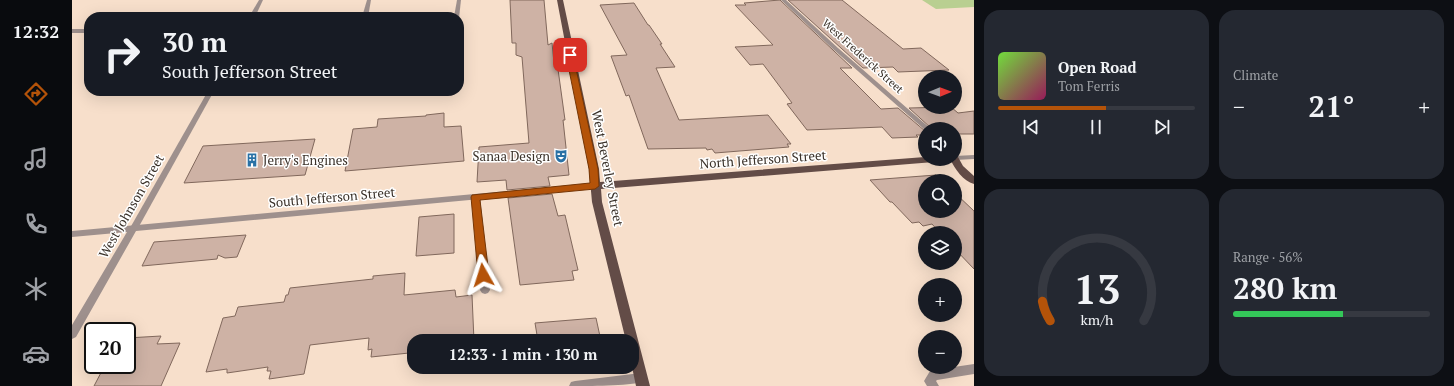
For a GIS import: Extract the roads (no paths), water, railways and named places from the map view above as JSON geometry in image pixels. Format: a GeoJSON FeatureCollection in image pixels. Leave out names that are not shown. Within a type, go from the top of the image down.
{"type":"FeatureCollection","features":[{"type":"Feature","properties":{"kind":"main road","name":"West Beverley Street"},"geometry":{"type":"LineString","coordinates":[[560,0],[594,169],[597,202],[630,334]]}},
{"type":"Feature","properties":{"kind":"main road","name":"North Jefferson Street"},"geometry":{"type":"LineString","coordinates":[[595,186],[918,160]]}},
{"type":"Feature","properties":{"kind":"main road"},"geometry":{"type":"LineString","coordinates":[[959,166],[974,181]]}},
{"type":"Feature","properties":{"kind":"main road","name":"West Beverley Street"},"geometry":{"type":"LineString","coordinates":[[639,370],[642,382]]}},
{"type":"Feature","properties":{"kind":"street"},"geometry":{"type":"LineString","coordinates":[[255,12],[262,0]]}},
{"type":"Feature","properties":{"kind":"street"},"geometry":{"type":"LineString","coordinates":[[366,12],[369,0]]}},
{"type":"Feature","properties":{"kind":"street"},"geometry":{"type":"LineString","coordinates":[[458,12],[459,0]]}},
{"type":"Feature","properties":{"kind":"street","name":"West Frederick Street"},"geometry":{"type":"LineString","coordinates":[[784,0],[920,122]]}},
{"type":"Feature","properties":{"kind":"street"},"geometry":{"type":"LineString","coordinates":[[72,31],[84,31]]}},
{"type":"Feature","properties":{"kind":"street","name":"West Johnson Street"},"geometry":{"type":"LineString","coordinates":[[72,334],[208,96]]}},
{"type":"Feature","properties":{"kind":"street"},"geometry":{"type":"LineString","coordinates":[[962,158],[974,157]]}},
{"type":"Feature","properties":{"kind":"street","name":"South Jefferson Street"},"geometry":{"type":"LineString","coordinates":[[72,234],[595,186]]}},
{"type":"Feature","properties":{"kind":"street"},"geometry":{"type":"LineString","coordinates":[[476,197],[485,290]]}},
{"type":"Feature","properties":{"kind":"street"},"geometry":{"type":"LineString","coordinates":[[933,386],[930,381],[934,375],[974,369]]}},
{"type":"Feature","properties":{"kind":"street"},"geometry":{"type":"LineString","coordinates":[[576,386],[642,382]]}},
{"type":"Feature","properties":{"kind":"place","name":"Sanaa Design"},"geometry":{"type":"Point","coordinates":[561,156]}},
{"type":"Feature","properties":{"kind":"place","name":"Jerry's Engines"},"geometry":{"type":"Point","coordinates":[252,160]}}]}
